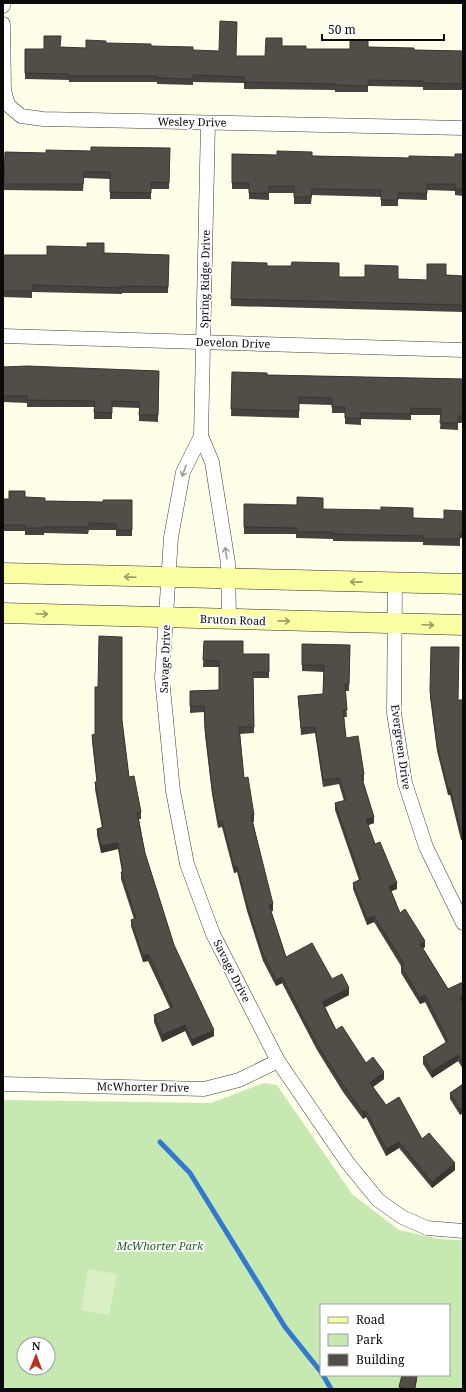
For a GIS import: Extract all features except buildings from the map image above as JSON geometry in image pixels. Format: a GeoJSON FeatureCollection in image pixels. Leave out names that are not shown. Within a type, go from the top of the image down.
{"type":"FeatureCollection","features":[{"type":"Feature","properties":{"kind":"main road"},"geometry":{"type":"LineString","coordinates":[[3,573],[463,584]]}},
{"type":"Feature","properties":{"kind":"main road","name":"Bruton Road"},"geometry":{"type":"LineString","coordinates":[[3,613],[463,626]]}},
{"type":"Feature","properties":{"kind":"street","name":"Wesley Drive"},"geometry":{"type":"LineString","coordinates":[[3,24],[4,90],[8,105],[21,116],[42,119],[463,128]]}},
{"type":"Feature","properties":{"kind":"street","name":"Spring Ridge Drive"},"geometry":{"type":"LineString","coordinates":[[166,618],[172,537],[183,472],[201,436],[208,122]]}},
{"type":"Feature","properties":{"kind":"street","name":"Develon Drive"},"geometry":{"type":"LineString","coordinates":[[3,336],[463,350]]}},
{"type":"Feature","properties":{"kind":"street","name":"Spring Ridge Drive"},"geometry":{"type":"LineString","coordinates":[[201,436],[212,462],[229,579],[229,619]]}},
{"type":"Feature","properties":{"kind":"street","name":"Evergreen Drive"},"geometry":{"type":"LineString","coordinates":[[395,583],[394,714],[405,783],[426,847],[463,923]]}},
{"type":"Feature","properties":{"kind":"street","name":"Savage Drive"},"geometry":{"type":"LineString","coordinates":[[166,618],[162,678],[172,791],[187,864],[213,934],[278,1060],[347,1162],[378,1200],[402,1217],[427,1228],[463,1231]]}},
{"type":"Feature","properties":{"kind":"street","name":"McWhorter Drive"},"geometry":{"type":"LineString","coordinates":[[3,1084],[204,1089],[239,1080],[278,1060]]}},
{"type":"Feature","properties":{"kind":"green space","name":"McWhorter Park"},"geometry":{"type":"Polygon","coordinates":[[[264,1083],[277,1085],[352,1194],[399,1230],[439,1239],[463,1240],[463,1389],[3,1389],[3,1100],[211,1103],[264,1083]]]}},
{"type":"Feature","properties":{"kind":"green space"},"geometry":{"type":"Polygon","coordinates":[[[88,1269],[117,1274],[109,1315],[81,1310],[88,1269]]]}},
{"type":"Feature","properties":{"kind":"waterway"},"geometry":{"type":"LineString","coordinates":[[160,1142],[190,1173],[285,1327],[320,1371]]}},
{"type":"Feature","properties":{"kind":"waterway"},"geometry":{"type":"LineString","coordinates":[[324,1376],[331,1389]]}}]}
